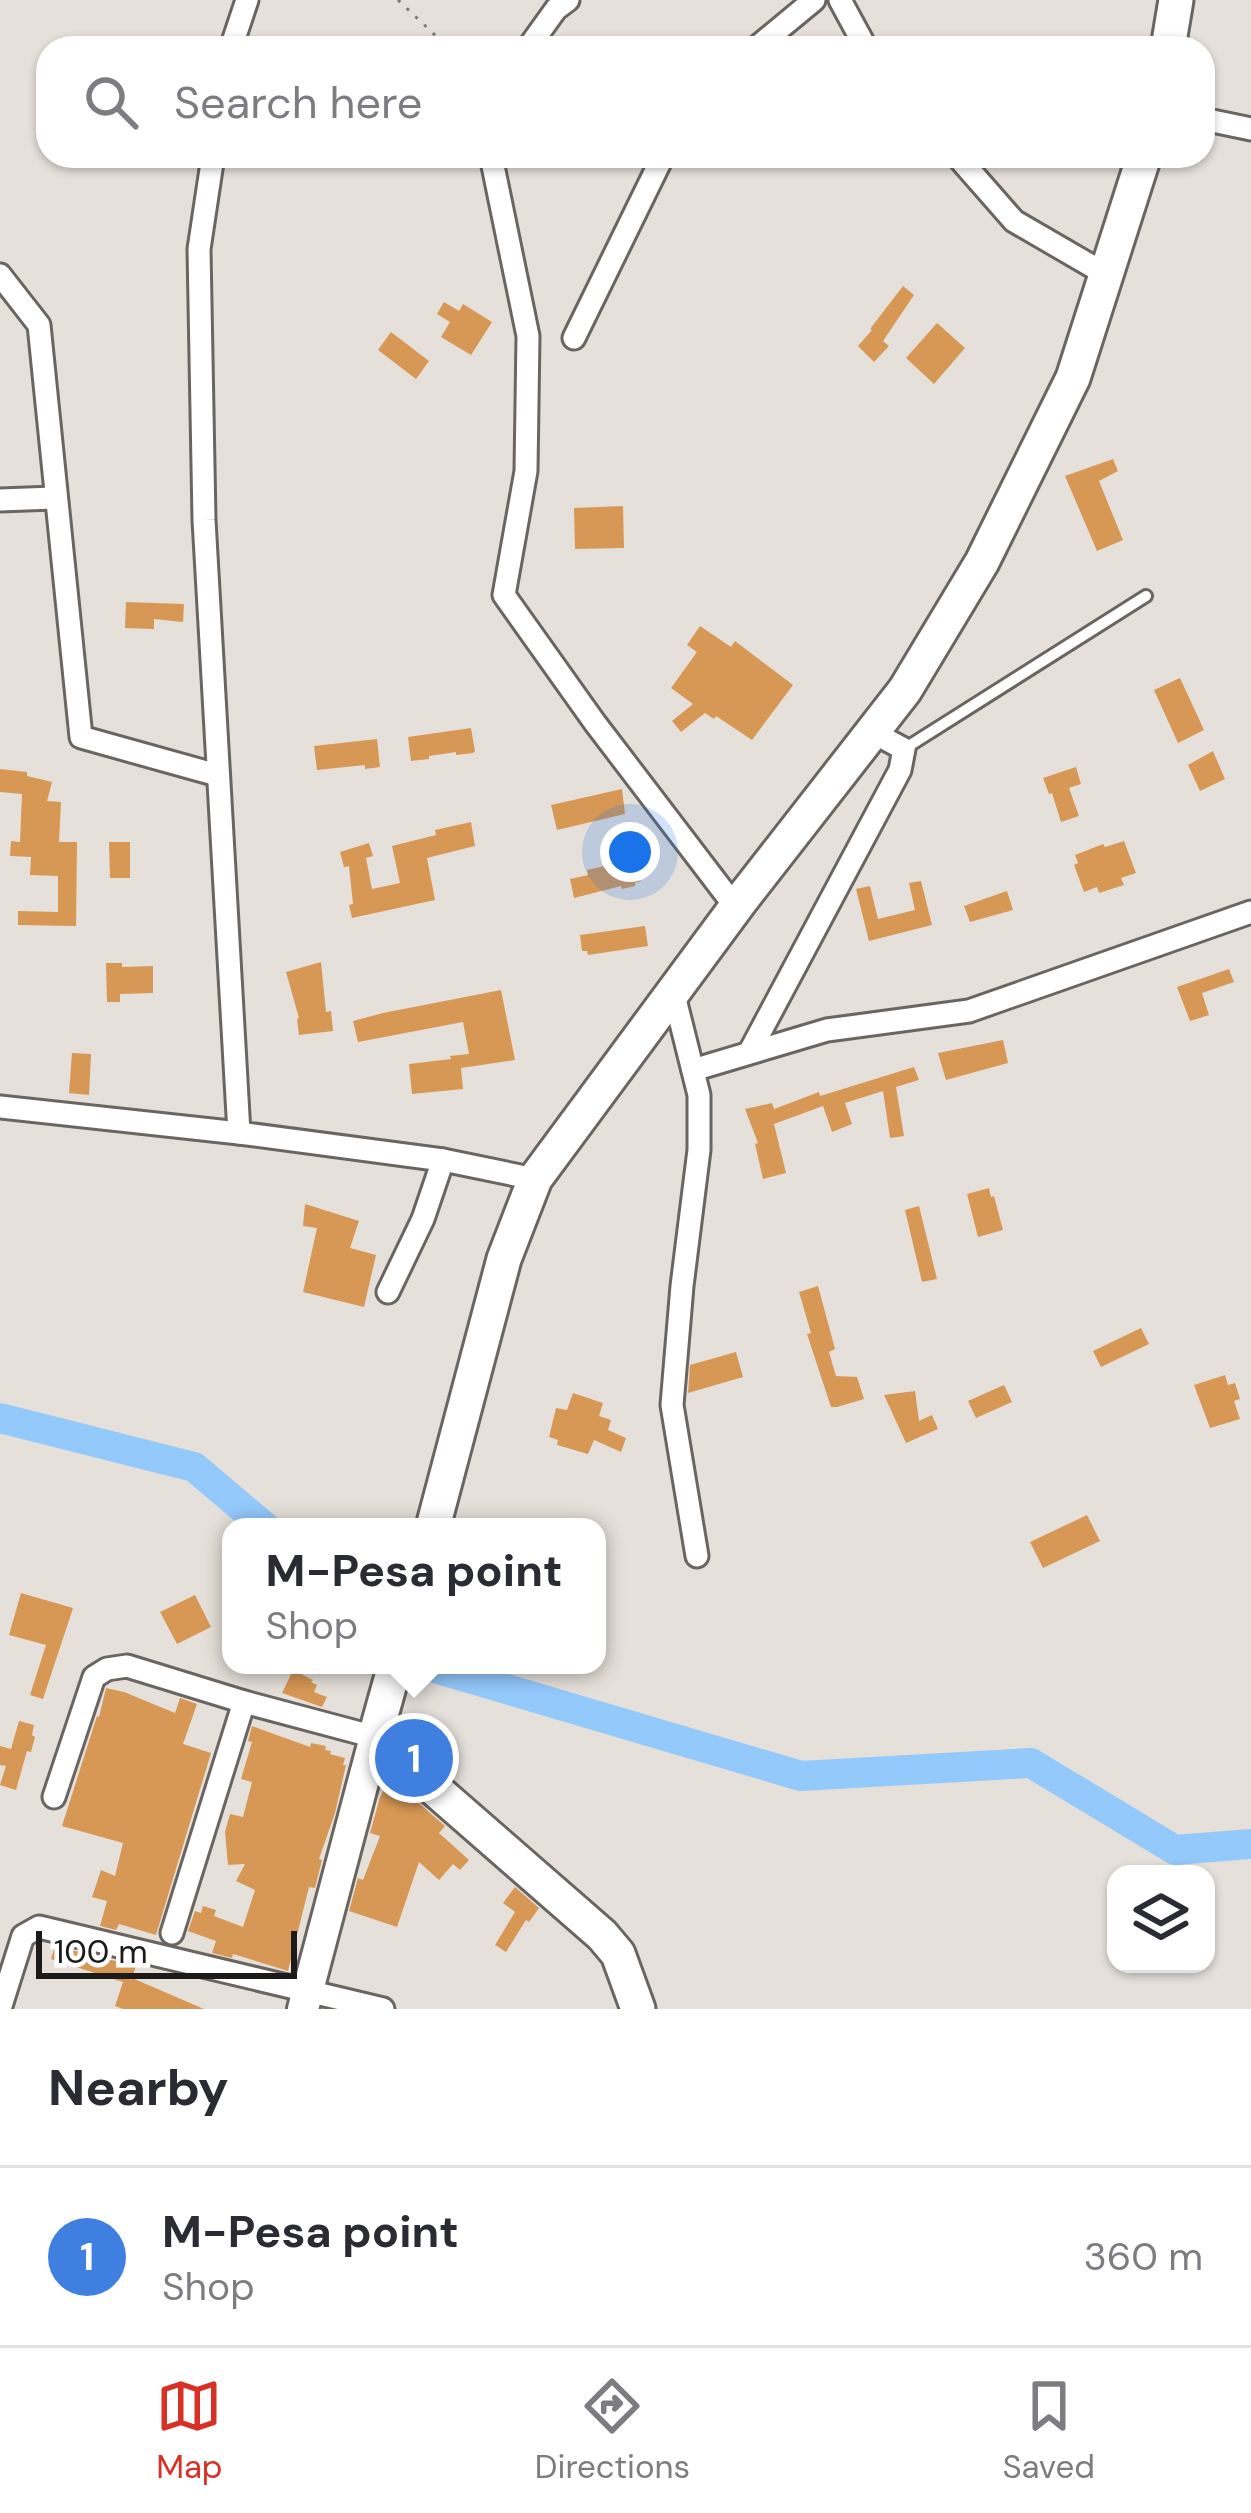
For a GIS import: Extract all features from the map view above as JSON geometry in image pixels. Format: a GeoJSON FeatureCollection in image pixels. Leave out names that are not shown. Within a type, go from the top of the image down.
{"type":"FeatureCollection","features":[{"type":"Feature","properties":{"kind":"main road"},"geometry":{"type":"LineString","coordinates":[[1170,36],[1176,0]]}},
{"type":"Feature","properties":{"kind":"main road"},"geometry":{"type":"LineString","coordinates":[[435,1518],[504,1259],[536,1179],[742,899],[905,690],[982,562],[1072,378],[1140,168]]}},
{"type":"Feature","properties":{"kind":"main road"},"geometry":{"type":"LineString","coordinates":[[393,1674],[375,1737],[602,1935],[618,1954],[629,1999]]}},
{"type":"Feature","properties":{"kind":"street"},"geometry":{"type":"LineString","coordinates":[[235,36],[247,0]]}},
{"type":"Feature","properties":{"kind":"street"},"geometry":{"type":"LineString","coordinates":[[536,36],[556,8],[568,0]]}},
{"type":"Feature","properties":{"kind":"street"},"geometry":{"type":"LineString","coordinates":[[770,36],[814,0]]}},
{"type":"Feature","properties":{"kind":"street"},"geometry":{"type":"LineString","coordinates":[[840,0],[860,36]]}},
{"type":"Feature","properties":{"kind":"street"},"geometry":{"type":"LineString","coordinates":[[1215,122],[1251,129]]}},
{"type":"Feature","properties":{"kind":"street"},"geometry":{"type":"LineString","coordinates":[[211,168],[199,249],[204,520],[239,1133]]}},
{"type":"Feature","properties":{"kind":"street"},"geometry":{"type":"LineString","coordinates":[[494,168],[529,336],[526,471],[504,596],[728,896],[742,899]]}},
{"type":"Feature","properties":{"kind":"street"},"geometry":{"type":"LineString","coordinates":[[574,338],[657,168]]}},
{"type":"Feature","properties":{"kind":"street"},"geometry":{"type":"LineString","coordinates":[[968,168],[1014,221],[1107,275]]}},
{"type":"Feature","properties":{"kind":"street"},"geometry":{"type":"LineString","coordinates":[[0,276],[39,325],[81,737],[218,775]]}},
{"type":"Feature","properties":{"kind":"street"},"geometry":{"type":"LineString","coordinates":[[0,500],[54,498]]}},
{"type":"Feature","properties":{"kind":"street"},"geometry":{"type":"LineString","coordinates":[[749,1053],[900,770],[904,749],[872,731]]}},
{"type":"Feature","properties":{"kind":"street"},"geometry":{"type":"LineString","coordinates":[[693,1070],[827,1030],[969,1012],[1251,912]]}},
{"type":"Feature","properties":{"kind":"street"},"geometry":{"type":"LineString","coordinates":[[673,992],[699,1095],[699,1150],[672,1406],[697,1556]]}},
{"type":"Feature","properties":{"kind":"street"},"geometry":{"type":"LineString","coordinates":[[2,1102],[443,1160],[536,1179]]}},
{"type":"Feature","properties":{"kind":"street"},"geometry":{"type":"LineString","coordinates":[[388,1292],[423,1219],[443,1160]]}},
{"type":"Feature","properties":{"kind":"street"},"geometry":{"type":"LineString","coordinates":[[54,1797],[94,1677],[107,1669],[127,1666],[375,1737],[305,2000]]}},
{"type":"Feature","properties":{"kind":"street"},"geometry":{"type":"LineString","coordinates":[[172,1933],[244,1702]]}},
{"type":"Feature","properties":{"kind":"street"},"geometry":{"type":"LineString","coordinates":[[0,2009],[22,1936],[39,1927],[305,2000],[383,2009]]}},
{"type":"Feature","properties":{"kind":"lane"},"geometry":{"type":"LineString","coordinates":[[904,749],[1147,596]]}},
{"type":"Feature","properties":{"kind":"path"},"geometry":{"type":"LineString","coordinates":[[398,0],[436,36]]}},
{"type":"Feature","properties":{"kind":"building"},"geometry":{"type":"Polygon","coordinates":[[[903,286],[914,295],[883,341],[889,346],[874,362],[858,346],[903,286]]]}},
{"type":"Feature","properties":{"kind":"building"},"geometry":{"type":"Polygon","coordinates":[[[444,302],[459,311],[463,304],[492,322],[471,355],[441,337],[450,322],[437,314],[444,302]]]}},
{"type":"Feature","properties":{"kind":"building"},"geometry":{"type":"Polygon","coordinates":[[[937,323],[965,348],[934,384],[906,358],[937,323]]]}},
{"type":"Feature","properties":{"kind":"building"},"geometry":{"type":"Polygon","coordinates":[[[391,332],[429,361],[416,379],[378,350],[391,332]]]}},
{"type":"Feature","properties":{"kind":"building"},"geometry":{"type":"Polygon","coordinates":[[[1113,459],[1118,471],[1099,481],[1123,540],[1097,551],[1065,476],[1113,459]]]}},
{"type":"Feature","properties":{"kind":"building"},"geometry":{"type":"Polygon","coordinates":[[[623,506],[624,548],[575,549],[574,508],[623,506]]]}},
{"type":"Feature","properties":{"kind":"building"},"geometry":{"type":"Polygon","coordinates":[[[126,602],[184,604],[183,622],[154,619],[154,629],[125,628],[126,602]]]}},
{"type":"Feature","properties":{"kind":"building"},"geometry":{"type":"Polygon","coordinates":[[[700,626],[731,647],[735,641],[793,685],[752,740],[705,713],[681,732],[672,721],[693,704],[671,688],[697,652],[687,645],[700,626]]]}},
{"type":"Feature","properties":{"kind":"building"},"geometry":{"type":"Polygon","coordinates":[[[1180,678],[1204,730],[1178,743],[1154,690],[1180,678]]]}},
{"type":"Feature","properties":{"kind":"building"},"geometry":{"type":"Polygon","coordinates":[[[471,728],[473,753],[411,761],[408,737],[471,728]]]}},
{"type":"Feature","properties":{"kind":"building"},"geometry":{"type":"Polygon","coordinates":[[[377,739],[380,767],[317,770],[314,746],[377,739]]]}},
{"type":"Feature","properties":{"kind":"building"},"geometry":{"type":"Polygon","coordinates":[[[1213,751],[1225,779],[1200,791],[1188,765],[1213,751]]]}},
{"type":"Feature","properties":{"kind":"building"},"geometry":{"type":"Polygon","coordinates":[[[1076,767],[1081,784],[1069,788],[1079,816],[1061,822],[1043,778],[1076,767]]]}},
{"type":"Feature","properties":{"kind":"building"},"geometry":{"type":"Polygon","coordinates":[[[0,769],[27,772],[27,776],[52,782],[47,801],[61,802],[59,842],[77,842],[76,926],[18,925],[18,911],[58,912],[58,876],[30,875],[31,857],[10,856],[11,841],[20,842],[22,794],[0,792],[0,769]]]}},
{"type":"Feature","properties":{"kind":"building"},"geometry":{"type":"Polygon","coordinates":[[[622,789],[625,814],[557,830],[551,805],[622,789]]]}},
{"type":"Feature","properties":{"kind":"building"},"geometry":{"type":"Polygon","coordinates":[[[471,822],[475,846],[427,858],[435,900],[352,918],[349,866],[344,867],[340,852],[369,843],[373,856],[366,858],[372,889],[400,883],[392,846],[471,822]]]}},
{"type":"Feature","properties":{"kind":"building"},"geometry":{"type":"Polygon","coordinates":[[[1124,841],[1136,873],[1121,878],[1124,885],[1084,892],[1075,855],[1124,841]]]}},
{"type":"Feature","properties":{"kind":"building"},"geometry":{"type":"Polygon","coordinates":[[[109,842],[130,842],[130,878],[110,878],[109,842]]]}},
{"type":"Feature","properties":{"kind":"building"},"geometry":{"type":"Polygon","coordinates":[[[631,860],[641,881],[635,886],[574,898],[570,879],[631,860]]]}},
{"type":"Feature","properties":{"kind":"building"},"geometry":{"type":"Polygon","coordinates":[[[921,881],[932,925],[869,941],[856,889],[870,886],[878,919],[915,910],[909,883],[921,881]]]}},
{"type":"Feature","properties":{"kind":"building"},"geometry":{"type":"Polygon","coordinates":[[[1007,891],[1013,910],[970,922],[964,906],[1007,891]]]}},
{"type":"Feature","properties":{"kind":"building"},"geometry":{"type":"Polygon","coordinates":[[[645,926],[648,946],[588,955],[582,951],[580,935],[645,926]]]}},
{"type":"Feature","properties":{"kind":"building"},"geometry":{"type":"Polygon","coordinates":[[[321,962],[326,1012],[331,1011],[333,1031],[299,1035],[286,972],[321,962]]]}},
{"type":"Feature","properties":{"kind":"building"},"geometry":{"type":"Polygon","coordinates":[[[106,963],[153,966],[153,993],[120,994],[120,1002],[107,1002],[106,963]]]}},
{"type":"Feature","properties":{"kind":"building"},"geometry":{"type":"Polygon","coordinates":[[[1229,969],[1234,982],[1202,993],[1209,1015],[1190,1021],[1177,987],[1229,969]]]}},
{"type":"Feature","properties":{"kind":"building"},"geometry":{"type":"Polygon","coordinates":[[[501,990],[515,1060],[461,1068],[463,1089],[412,1094],[409,1064],[469,1054],[463,1022],[358,1042],[353,1021],[501,990]]]}},
{"type":"Feature","properties":{"kind":"building"},"geometry":{"type":"Polygon","coordinates":[[[1003,1040],[1008,1063],[946,1080],[938,1053],[1003,1040]]]}},
{"type":"Feature","properties":{"kind":"building"},"geometry":{"type":"Polygon","coordinates":[[[72,1053],[91,1054],[89,1095],[69,1093],[72,1053]]]}},
{"type":"Feature","properties":{"kind":"building"},"geometry":{"type":"Polygon","coordinates":[[[914,1067],[919,1080],[896,1087],[904,1136],[890,1138],[883,1091],[845,1103],[852,1124],[832,1132],[823,1106],[774,1124],[786,1173],[763,1179],[758,1143],[745,1109],[772,1103],[774,1109],[914,1067]]]}},
{"type":"Feature","properties":{"kind":"building"},"geometry":{"type":"Polygon","coordinates":[[[989,1188],[1003,1230],[978,1237],[967,1194],[989,1188]]]}},
{"type":"Feature","properties":{"kind":"building"},"geometry":{"type":"Polygon","coordinates":[[[305,1204],[359,1221],[350,1248],[376,1255],[364,1307],[303,1292],[317,1228],[303,1226],[305,1204]]]}},
{"type":"Feature","properties":{"kind":"building"},"geometry":{"type":"Polygon","coordinates":[[[919,1206],[937,1279],[922,1282],[905,1210],[919,1206]]]}},
{"type":"Feature","properties":{"kind":"building"},"geometry":{"type":"Polygon","coordinates":[[[818,1286],[835,1349],[829,1352],[836,1376],[857,1377],[864,1399],[837,1407],[831,1407],[799,1292],[818,1286]]]}},
{"type":"Feature","properties":{"kind":"building"},"geometry":{"type":"Polygon","coordinates":[[[1141,1328],[1149,1344],[1101,1367],[1093,1351],[1141,1328]]]}},
{"type":"Feature","properties":{"kind":"building"},"geometry":{"type":"Polygon","coordinates":[[[736,1352],[743,1377],[688,1393],[690,1365],[736,1352]]]}},
{"type":"Feature","properties":{"kind":"building"},"geometry":{"type":"Polygon","coordinates":[[[1225,1375],[1228,1385],[1235,1383],[1240,1419],[1210,1428],[1194,1385],[1225,1375]]]}},
{"type":"Feature","properties":{"kind":"building"},"geometry":{"type":"Polygon","coordinates":[[[1004,1385],[1012,1402],[976,1418],[968,1401],[1004,1385]]]}},
{"type":"Feature","properties":{"kind":"building"},"geometry":{"type":"Polygon","coordinates":[[[915,1391],[919,1421],[932,1415],[938,1429],[906,1443],[884,1395],[915,1391]]]}},
{"type":"Feature","properties":{"kind":"building"},"geometry":{"type":"Polygon","coordinates":[[[573,1393],[603,1403],[599,1416],[611,1420],[608,1430],[626,1438],[621,1452],[594,1440],[588,1454],[557,1445],[558,1440],[549,1437],[556,1408],[567,1410],[573,1393]]]}},
{"type":"Feature","properties":{"kind":"building"},"geometry":{"type":"Polygon","coordinates":[[[1087,1515],[1100,1541],[1043,1568],[1030,1542],[1087,1515]]]}},
{"type":"Feature","properties":{"kind":"building"},"geometry":{"type":"Polygon","coordinates":[[[21,1593],[73,1608],[43,1699],[30,1695],[46,1645],[9,1635],[21,1593]]]}},
{"type":"Feature","properties":{"kind":"building"},"geometry":{"type":"Polygon","coordinates":[[[195,1595],[211,1627],[177,1644],[160,1612],[195,1595]]]}},
{"type":"Feature","properties":{"kind":"building"},"geometry":{"type":"Polygon","coordinates":[[[291,1674],[301,1674],[317,1685],[314,1692],[327,1697],[322,1707],[282,1693],[291,1674]]]}},
{"type":"Feature","properties":{"kind":"building"},"geometry":{"type":"Polygon","coordinates":[[[106,1688],[175,1713],[180,1698],[197,1704],[183,1744],[211,1753],[156,1935],[119,1924],[116,1930],[100,1926],[107,1901],[92,1897],[101,1870],[115,1876],[123,1843],[62,1826],[106,1688]]]}},
{"type":"Feature","properties":{"kind":"building"},"geometry":{"type":"Polygon","coordinates":[[[19,1721],[34,1725],[35,1737],[16,1790],[0,1785],[6,1766],[0,1765],[0,1746],[11,1749],[19,1721]]]}},
{"type":"Feature","properties":{"kind":"building"},"geometry":{"type":"Polygon","coordinates":[[[252,1726],[310,1747],[311,1743],[326,1746],[330,1754],[345,1758],[315,1888],[309,1887],[288,1971],[233,1954],[232,1958],[212,1953],[216,1941],[188,1931],[195,1911],[201,1913],[203,1906],[216,1910],[214,1916],[243,1927],[255,1890],[236,1881],[245,1864],[228,1865],[225,1832],[230,1814],[243,1817],[252,1782],[241,1779],[252,1726]]]}},
{"type":"Feature","properties":{"kind":"building"},"geometry":{"type":"Polygon","coordinates":[[[391,1779],[445,1826],[439,1833],[469,1860],[460,1870],[453,1864],[439,1880],[419,1862],[397,1927],[349,1911],[358,1878],[363,1880],[380,1836],[370,1833],[380,1797],[391,1779]]]}},
{"type":"Feature","properties":{"kind":"building"},"geometry":{"type":"Polygon","coordinates":[[[515,1887],[539,1908],[506,1952],[495,1945],[515,1912],[503,1903],[515,1887]]]}},
{"type":"Feature","properties":{"kind":"building"},"geometry":{"type":"Polygon","coordinates":[[[55,1946],[136,1966],[132,1978],[204,2009],[115,2006],[123,1982],[51,1959],[55,1946]]]}},
{"type":"Feature","properties":{"kind":"waterway"},"geometry":{"type":"LineString","coordinates":[[0,1418],[194,1467],[254,1518]]}},
{"type":"Feature","properties":{"kind":"waterway"},"geometry":{"type":"LineString","coordinates":[[455,1674],[801,1776],[1031,1763],[1175,1850],[1251,1844]]}},
{"type":"Feature","properties":{"kind":"place","name":"M-Pesa point"},"geometry":{"type":"Point","coordinates":[414,1758]}}]}
